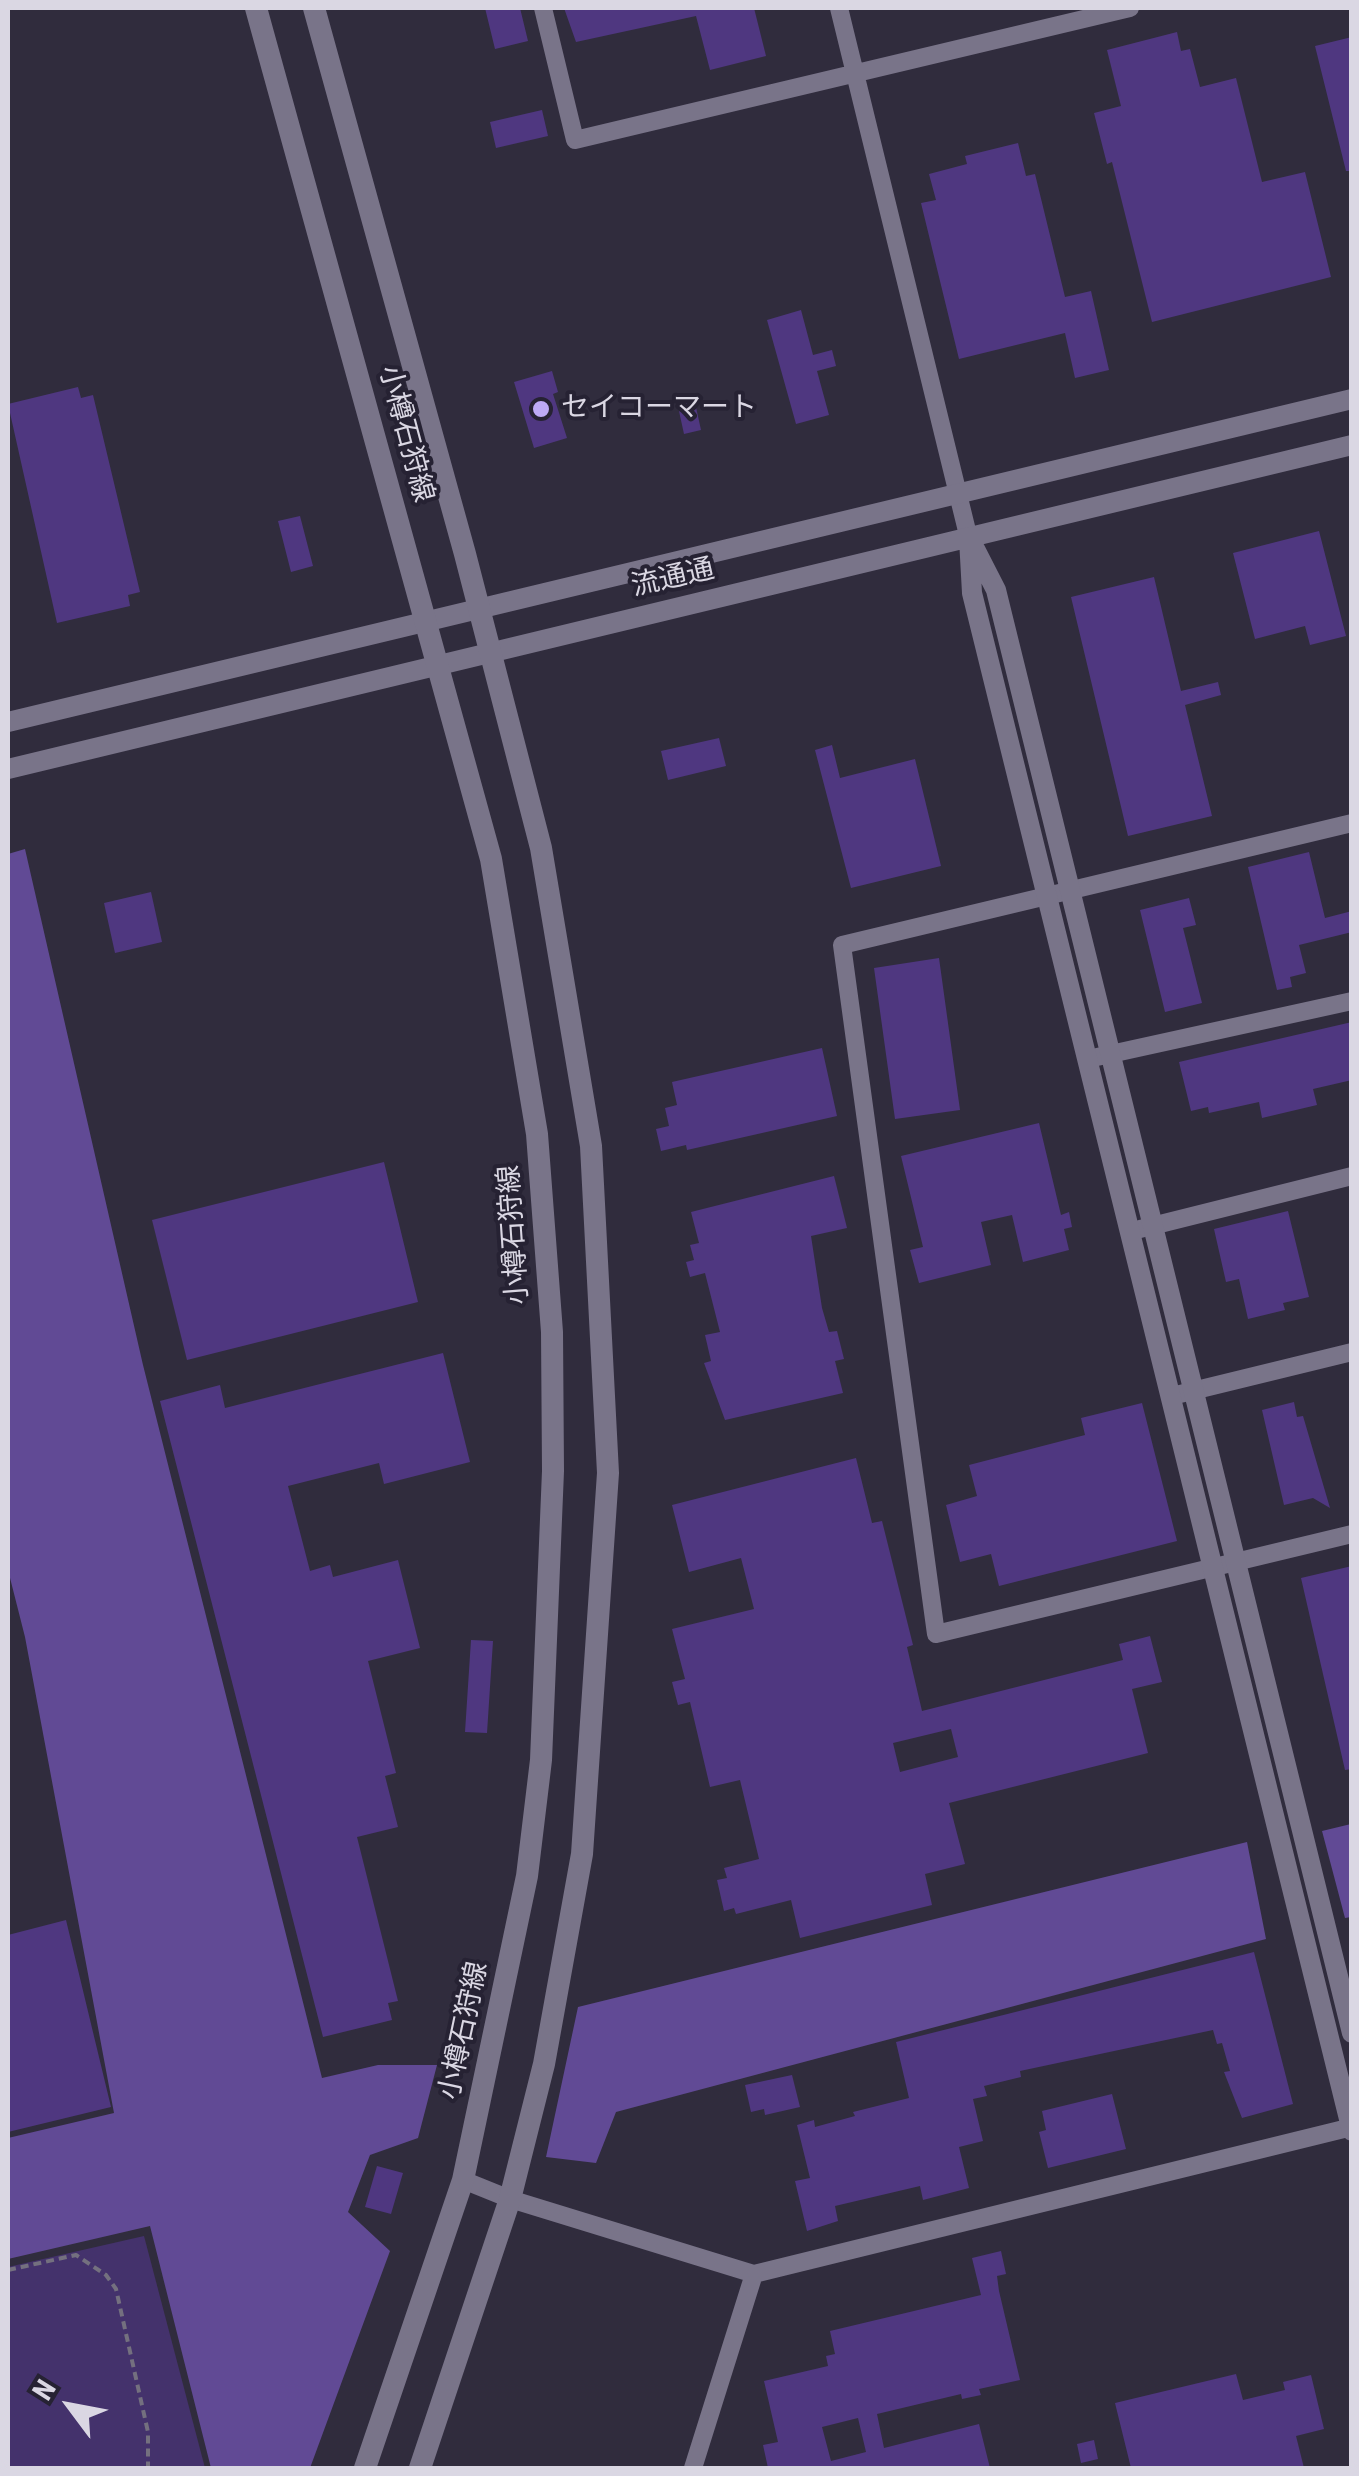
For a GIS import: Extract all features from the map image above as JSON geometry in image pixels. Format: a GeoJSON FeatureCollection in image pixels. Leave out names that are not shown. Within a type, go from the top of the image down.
{"type":"FeatureCollection","features":[{"type":"Feature","properties":{"kind":"main road","name":"小樽石狩線"},"geometry":{"type":"LineString","coordinates":[[256,8],[490,859],[538,1134],[552,1332],[554,1472],[541,1760],[508,1981],[463,2180],[365,2468]]}},
{"type":"Feature","properties":{"kind":"main road","name":"小樽石狩線"},"geometry":{"type":"LineString","coordinates":[[314,8],[541,848],[590,1146],[608,1473],[582,1854],[544,2064],[510,2199],[420,2468]]}},
{"type":"Feature","properties":{"kind":"street"},"geometry":{"type":"LineString","coordinates":[[543,8],[575,140],[856,75],[1063,15],[1130,8]]}},
{"type":"Feature","properties":{"kind":"street"},"geometry":{"type":"LineString","coordinates":[[839,8],[957,494],[970,539],[996,590],[1352,2033]]}},
{"type":"Feature","properties":{"kind":"street","name":"流通通"},"geometry":{"type":"LineString","coordinates":[[8,722],[1352,399]]}},
{"type":"Feature","properties":{"kind":"street","name":"流通通"},"geometry":{"type":"LineString","coordinates":[[8,769],[1352,445]]}},
{"type":"Feature","properties":{"kind":"street"},"geometry":{"type":"LineString","coordinates":[[463,2180],[510,2199],[754,2274],[1351,2129],[972,593],[970,539]]}},
{"type":"Feature","properties":{"kind":"street"},"geometry":{"type":"LineString","coordinates":[[1352,823],[842,946],[936,1634],[1352,1534]]}},
{"type":"Feature","properties":{"kind":"street"},"geometry":{"type":"LineString","coordinates":[[1087,1060],[1352,1001]]}},
{"type":"Feature","properties":{"kind":"street"},"geometry":{"type":"LineString","coordinates":[[1130,1232],[1352,1176]]}},
{"type":"Feature","properties":{"kind":"street"},"geometry":{"type":"LineString","coordinates":[[1170,1397],[1352,1352]]}},
{"type":"Feature","properties":{"kind":"street"},"geometry":{"type":"LineString","coordinates":[[693,2468],[754,2274]]}},
{"type":"Feature","properties":{"kind":"path"},"geometry":{"type":"LineString","coordinates":[[8,2270],[76,2256],[106,2276],[116,2289],[148,2432],[148,2468]]}},
{"type":"Feature","properties":{"kind":"shaded area"},"geometry":{"type":"Polygon","coordinates":[[[25,849],[143,1365],[322,2078],[378,2065],[437,2065],[418,2138],[370,2155],[348,2212],[390,2251],[310,2468],[211,2468],[150,2226],[8,2259],[8,2138],[114,2113],[25,1637],[8,1570],[8,854],[25,849]]]}},
{"type":"Feature","properties":{"kind":"shaded area"},"geometry":{"type":"Polygon","coordinates":[[[1351,1824],[1351,1917],[1345,1918],[1322,1831],[1351,1824]]]}},
{"type":"Feature","properties":{"kind":"shaded area"},"geometry":{"type":"Polygon","coordinates":[[[1247,1842],[1266,1939],[616,2112],[596,2163],[546,2157],[578,2007],[1247,1842]]]}},
{"type":"Feature","properties":{"kind":"shaded area"},"geometry":{"type":"Polygon","coordinates":[[[144,2236],[205,2468],[8,2468],[8,2267],[144,2236]]]}},
{"type":"Feature","properties":{"kind":"building"},"geometry":{"type":"Polygon","coordinates":[[[485,8],[520,8],[528,41],[495,49],[485,8]]]}},
{"type":"Feature","properties":{"kind":"building"},"geometry":{"type":"Polygon","coordinates":[[[564,8],[754,8],[766,56],[710,70],[696,16],[576,42],[564,8]]]}},
{"type":"Feature","properties":{"kind":"building"},"geometry":{"type":"Polygon","coordinates":[[[1177,32],[1181,51],[1190,49],[1200,87],[1236,78],[1262,182],[1305,172],[1331,277],[1152,322],[1112,162],[1107,164],[1094,113],[1121,106],[1107,50],[1177,32]]]}},
{"type":"Feature","properties":{"kind":"building"},"geometry":{"type":"Polygon","coordinates":[[[1352,37],[1352,171],[1346,171],[1315,46],[1352,37]]]}},
{"type":"Feature","properties":{"kind":"building"},"geometry":{"type":"Polygon","coordinates":[[[542,110],[548,136],[496,148],[490,122],[542,110]]]}},
{"type":"Feature","properties":{"kind":"building"},"geometry":{"type":"Polygon","coordinates":[[[1018,143],[1026,176],[1035,174],[1065,297],[1091,291],[1109,370],[1075,378],[1065,333],[959,359],[921,203],[936,200],[929,174],[967,164],[965,156],[1018,143]]]}},
{"type":"Feature","properties":{"kind":"building"},"geometry":{"type":"Polygon","coordinates":[[[801,310],[813,355],[832,350],[836,366],[817,371],[829,415],[796,424],[767,320],[801,310]]]}},
{"type":"Feature","properties":{"kind":"building"},"geometry":{"type":"Polygon","coordinates":[[[552,371],[558,392],[553,394],[567,438],[534,448],[514,382],[552,371]]]}},
{"type":"Feature","properties":{"kind":"building"},"geometry":{"type":"Polygon","coordinates":[[[78,387],[81,398],[93,395],[140,592],[128,595],[130,606],[57,623],[8,404],[78,387]]]}},
{"type":"Feature","properties":{"kind":"building"},"geometry":{"type":"Polygon","coordinates":[[[694,398],[701,430],[684,434],[677,402],[694,398]]]}},
{"type":"Feature","properties":{"kind":"building"},"geometry":{"type":"Polygon","coordinates":[[[300,516],[313,566],[291,572],[278,521],[300,516]]]}},
{"type":"Feature","properties":{"kind":"building"},"geometry":{"type":"Polygon","coordinates":[[[1319,531],[1346,636],[1310,645],[1305,626],[1255,639],[1233,553],[1319,531]]]}},
{"type":"Feature","properties":{"kind":"building"},"geometry":{"type":"Polygon","coordinates":[[[1154,577],[1181,691],[1218,682],[1221,695],[1185,705],[1212,816],[1128,836],[1071,597],[1154,577]]]}},
{"type":"Feature","properties":{"kind":"building"},"geometry":{"type":"Polygon","coordinates":[[[719,738],[726,766],[668,780],[661,751],[719,738]]]}},
{"type":"Feature","properties":{"kind":"building"},"geometry":{"type":"Polygon","coordinates":[[[832,745],[840,778],[915,759],[941,866],[851,888],[815,750],[832,745]]]}},
{"type":"Feature","properties":{"kind":"building"},"geometry":{"type":"Polygon","coordinates":[[[1309,852],[1325,918],[1352,911],[1352,932],[1299,945],[1306,973],[1290,977],[1292,987],[1277,990],[1248,867],[1309,852]]]}},
{"type":"Feature","properties":{"kind":"building"},"geometry":{"type":"Polygon","coordinates":[[[151,892],[162,942],[115,953],[104,903],[151,892]]]}},
{"type":"Feature","properties":{"kind":"building"},"geometry":{"type":"Polygon","coordinates":[[[1189,898],[1196,925],[1183,928],[1202,1003],[1165,1012],[1140,910],[1189,898]]]}},
{"type":"Feature","properties":{"kind":"building"},"geometry":{"type":"Polygon","coordinates":[[[939,958],[960,1110],[895,1119],[874,968],[939,958]]]}},
{"type":"Feature","properties":{"kind":"building"},"geometry":{"type":"Polygon","coordinates":[[[1352,1022],[1352,1080],[1313,1089],[1317,1105],[1262,1118],[1259,1102],[1209,1113],[1208,1107],[1191,1111],[1179,1062],[1352,1022]]]}},
{"type":"Feature","properties":{"kind":"building"},"geometry":{"type":"Polygon","coordinates":[[[822,1048],[837,1116],[687,1150],[686,1145],[661,1151],[656,1129],[669,1126],[665,1108],[677,1105],[672,1082],[822,1048]]]}},
{"type":"Feature","properties":{"kind":"building"},"geometry":{"type":"Polygon","coordinates":[[[1039,1123],[1061,1215],[1069,1212],[1072,1227],[1064,1229],[1069,1250],[1023,1262],[1012,1215],[981,1222],[991,1265],[919,1283],[910,1250],[923,1247],[901,1156],[1039,1123]]]}},
{"type":"Feature","properties":{"kind":"building"},"geometry":{"type":"Polygon","coordinates":[[[384,1162],[418,1302],[187,1360],[152,1220],[384,1162]]]}},
{"type":"Feature","properties":{"kind":"building"},"geometry":{"type":"Polygon","coordinates":[[[834,1176],[847,1228],[811,1236],[822,1308],[829,1332],[837,1331],[844,1359],[835,1361],[843,1393],[725,1420],[704,1363],[711,1361],[705,1335],[720,1332],[705,1273],[690,1277],[686,1262],[694,1260],[690,1245],[699,1243],[691,1212],[834,1176]]]}},
{"type":"Feature","properties":{"kind":"building"},"geometry":{"type":"Polygon","coordinates":[[[1288,1211],[1309,1297],[1283,1303],[1285,1310],[1248,1319],[1239,1279],[1226,1282],[1214,1229],[1288,1211]]]}},
{"type":"Feature","properties":{"kind":"building"},"geometry":{"type":"Polygon","coordinates":[[[443,1353],[470,1462],[384,1484],[379,1463],[288,1486],[310,1571],[330,1565],[333,1577],[398,1560],[420,1648],[368,1661],[396,1773],[385,1776],[398,1827],[357,1837],[398,2001],[388,2003],[392,2020],[323,2037],[160,1401],[220,1385],[225,1408],[443,1353]]]}},
{"type":"Feature","properties":{"kind":"building"},"geometry":{"type":"Polygon","coordinates":[[[1294,1402],[1297,1417],[1303,1416],[1330,1508],[1313,1498],[1284,1505],[1262,1410],[1294,1402]]]}},
{"type":"Feature","properties":{"kind":"building"},"geometry":{"type":"Polygon","coordinates":[[[1142,1403],[1177,1541],[999,1586],[991,1554],[960,1562],[946,1505],[977,1496],[969,1465],[1085,1435],[1081,1418],[1142,1403]]]}},
{"type":"Feature","properties":{"kind":"building"},"geometry":{"type":"Polygon","coordinates":[[[856,1458],[872,1523],[882,1521],[913,1645],[907,1647],[922,1711],[1123,1660],[1119,1644],[1150,1636],[1162,1682],[1132,1689],[1148,1753],[949,1803],[965,1864],[925,1874],[932,1905],[800,1938],[791,1900],[736,1914],[734,1908],[724,1911],[717,1880],[727,1878],[724,1868],[759,1859],[740,1780],[710,1787],[690,1702],[678,1705],[672,1682],[685,1679],[672,1629],[754,1609],[741,1558],[689,1572],[672,1505],[856,1458]],[[951,1729],[893,1743],[900,1772],[958,1757],[951,1729]]]}},
{"type":"Feature","properties":{"kind":"building"},"geometry":{"type":"Polygon","coordinates":[[[1352,1566],[1352,1769],[1345,1770],[1301,1578],[1352,1566]]]}},
{"type":"Feature","properties":{"kind":"building"},"geometry":{"type":"Polygon","coordinates":[[[471,1640],[493,1641],[487,1733],[465,1732],[471,1640]]]}},
{"type":"Feature","properties":{"kind":"building"},"geometry":{"type":"Polygon","coordinates":[[[66,1920],[111,2107],[8,2132],[8,1935],[66,1920]]]}},
{"type":"Feature","properties":{"kind":"building"},"geometry":{"type":"Polygon","coordinates":[[[1254,1952],[1293,2104],[1242,2118],[1224,2072],[1230,2071],[1222,2043],[1217,2044],[1213,2030],[1020,2071],[1021,2077],[984,2086],[987,2096],[973,2099],[983,2141],[959,2147],[969,2188],[923,2200],[920,2186],[835,2206],[838,2221],[807,2231],[795,2181],[810,2178],[797,2125],[814,2120],[815,2127],[855,2116],[853,2112],[909,2098],[896,2042],[1254,1952]]]}},
{"type":"Feature","properties":{"kind":"building"},"geometry":{"type":"Polygon","coordinates":[[[792,2075],[800,2107],[765,2115],[764,2109],[751,2112],[745,2085],[792,2075]]]}},
{"type":"Feature","properties":{"kind":"building"},"geometry":{"type":"Polygon","coordinates":[[[1112,2094],[1126,2149],[1048,2168],[1039,2132],[1046,2130],[1042,2111],[1112,2094]]]}},
{"type":"Feature","properties":{"kind":"building"},"geometry":{"type":"Polygon","coordinates":[[[377,2166],[403,2173],[391,2214],[365,2207],[377,2166]]]}},
{"type":"Feature","properties":{"kind":"building"},"geometry":{"type":"Polygon","coordinates":[[[1001,2251],[1006,2274],[997,2276],[999,2291],[1020,2380],[979,2389],[981,2395],[962,2399],[961,2394],[877,2414],[884,2448],[979,2424],[990,2468],[768,2468],[763,2445],[778,2442],[764,2381],[828,2366],[826,2356],[835,2354],[830,2331],[981,2295],[972,2258],[1001,2251]],[[858,2418],[822,2427],[831,2461],[866,2452],[858,2418]]]}},
{"type":"Feature","properties":{"kind":"building"},"geometry":{"type":"Polygon","coordinates":[[[1236,2374],[1243,2400],[1285,2390],[1283,2382],[1311,2375],[1324,2429],[1296,2436],[1304,2468],[1131,2468],[1115,2403],[1236,2374]]]}},
{"type":"Feature","properties":{"kind":"building"},"geometry":{"type":"Polygon","coordinates":[[[1094,2440],[1098,2459],[1081,2463],[1077,2444],[1094,2440]]]}},
{"type":"Feature","properties":{"kind":"place","name":"セイコーマート"},"geometry":{"type":"Point","coordinates":[541,409]}}]}
